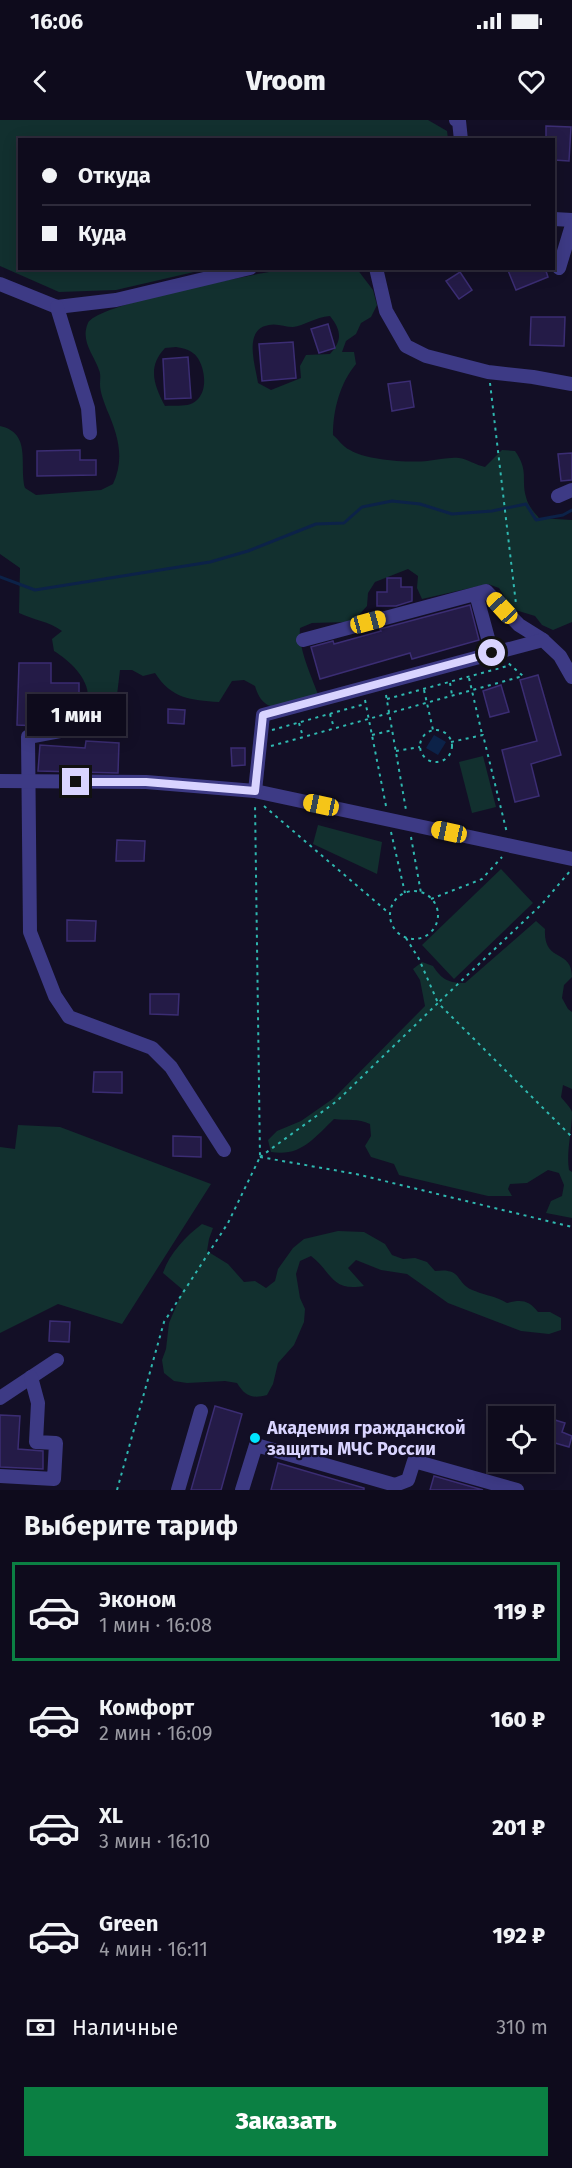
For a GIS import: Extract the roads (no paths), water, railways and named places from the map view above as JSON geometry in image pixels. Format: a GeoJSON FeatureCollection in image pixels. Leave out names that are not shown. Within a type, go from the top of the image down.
{"type":"FeatureCollection","features":[{"type":"Feature","properties":{"kind":"lane"},"geometry":{"type":"LineString","coordinates":[[458,120],[461,138]]}},
{"type":"Feature","properties":{"kind":"lane"},"geometry":{"type":"LineString","coordinates":[[555,219],[572,220]]}},
{"type":"Feature","properties":{"kind":"lane"},"geometry":{"type":"LineString","coordinates":[[559,268],[572,225]]}},
{"type":"Feature","properties":{"kind":"lane"},"geometry":{"type":"LineString","coordinates":[[0,284],[57,307],[116,300],[242,270]]}},
{"type":"Feature","properties":{"kind":"lane"},"geometry":{"type":"LineString","coordinates":[[376,270],[386,311],[406,346],[426,356],[488,372],[572,384]]}},
{"type":"Feature","properties":{"kind":"lane"},"geometry":{"type":"LineString","coordinates":[[57,307],[88,408],[90,433]]}},
{"type":"Feature","properties":{"kind":"lane"},"geometry":{"type":"LineString","coordinates":[[558,496],[572,490]]}},
{"type":"Feature","properties":{"kind":"lane"},"geometry":{"type":"LineString","coordinates":[[303,640],[486,591],[519,625],[543,640],[560,656],[572,677]]}},
{"type":"Feature","properties":{"kind":"lane"},"geometry":{"type":"LineString","coordinates":[[476,594],[494,653]]}},
{"type":"Feature","properties":{"kind":"lane"},"geometry":{"type":"LineString","coordinates":[[255,791],[263,715],[543,640]]}},
{"type":"Feature","properties":{"kind":"lane"},"geometry":{"type":"LineString","coordinates":[[76,729],[28,736],[30,932],[55,996],[69,1017],[152,1048],[171,1067],[225,1150]]}},
{"type":"Feature","properties":{"kind":"lane"},"geometry":{"type":"LineString","coordinates":[[0,781],[146,782],[255,791],[572,859]]}},
{"type":"Feature","properties":{"kind":"lane"},"geometry":{"type":"LineString","coordinates":[[0,1398],[57,1360]]}},
{"type":"Feature","properties":{"kind":"lane"},"geometry":{"type":"LineString","coordinates":[[0,1476],[54,1479],[56,1443],[36,1442],[38,1403],[31,1377]]}},
{"type":"Feature","properties":{"kind":"lane"},"geometry":{"type":"LineString","coordinates":[[178,1490],[201,1411]]}},
{"type":"Feature","properties":{"kind":"lane"},"geometry":{"type":"LineString","coordinates":[[243,1490],[256,1446],[395,1488],[408,1480],[414,1461],[517,1490]]}},
{"type":"Feature","properties":{"kind":"water"},"geometry":{"type":"Polygon","coordinates":[[[434,735],[446,742],[438,755],[426,748],[434,735]]]}},
{"type":"Feature","properties":{"kind":"waterway"},"geometry":{"type":"LineString","coordinates":[[0,577],[35,590],[210,562],[248,551],[316,524],[344,523],[362,507],[392,501],[420,504],[452,514],[492,511],[526,504],[536,520],[563,515],[572,510]]}},
{"type":"Feature","properties":{"kind":"place","name":"Академия гражданской защиты МЧС России"},"geometry":{"type":"Point","coordinates":[255,1438]}}]}
